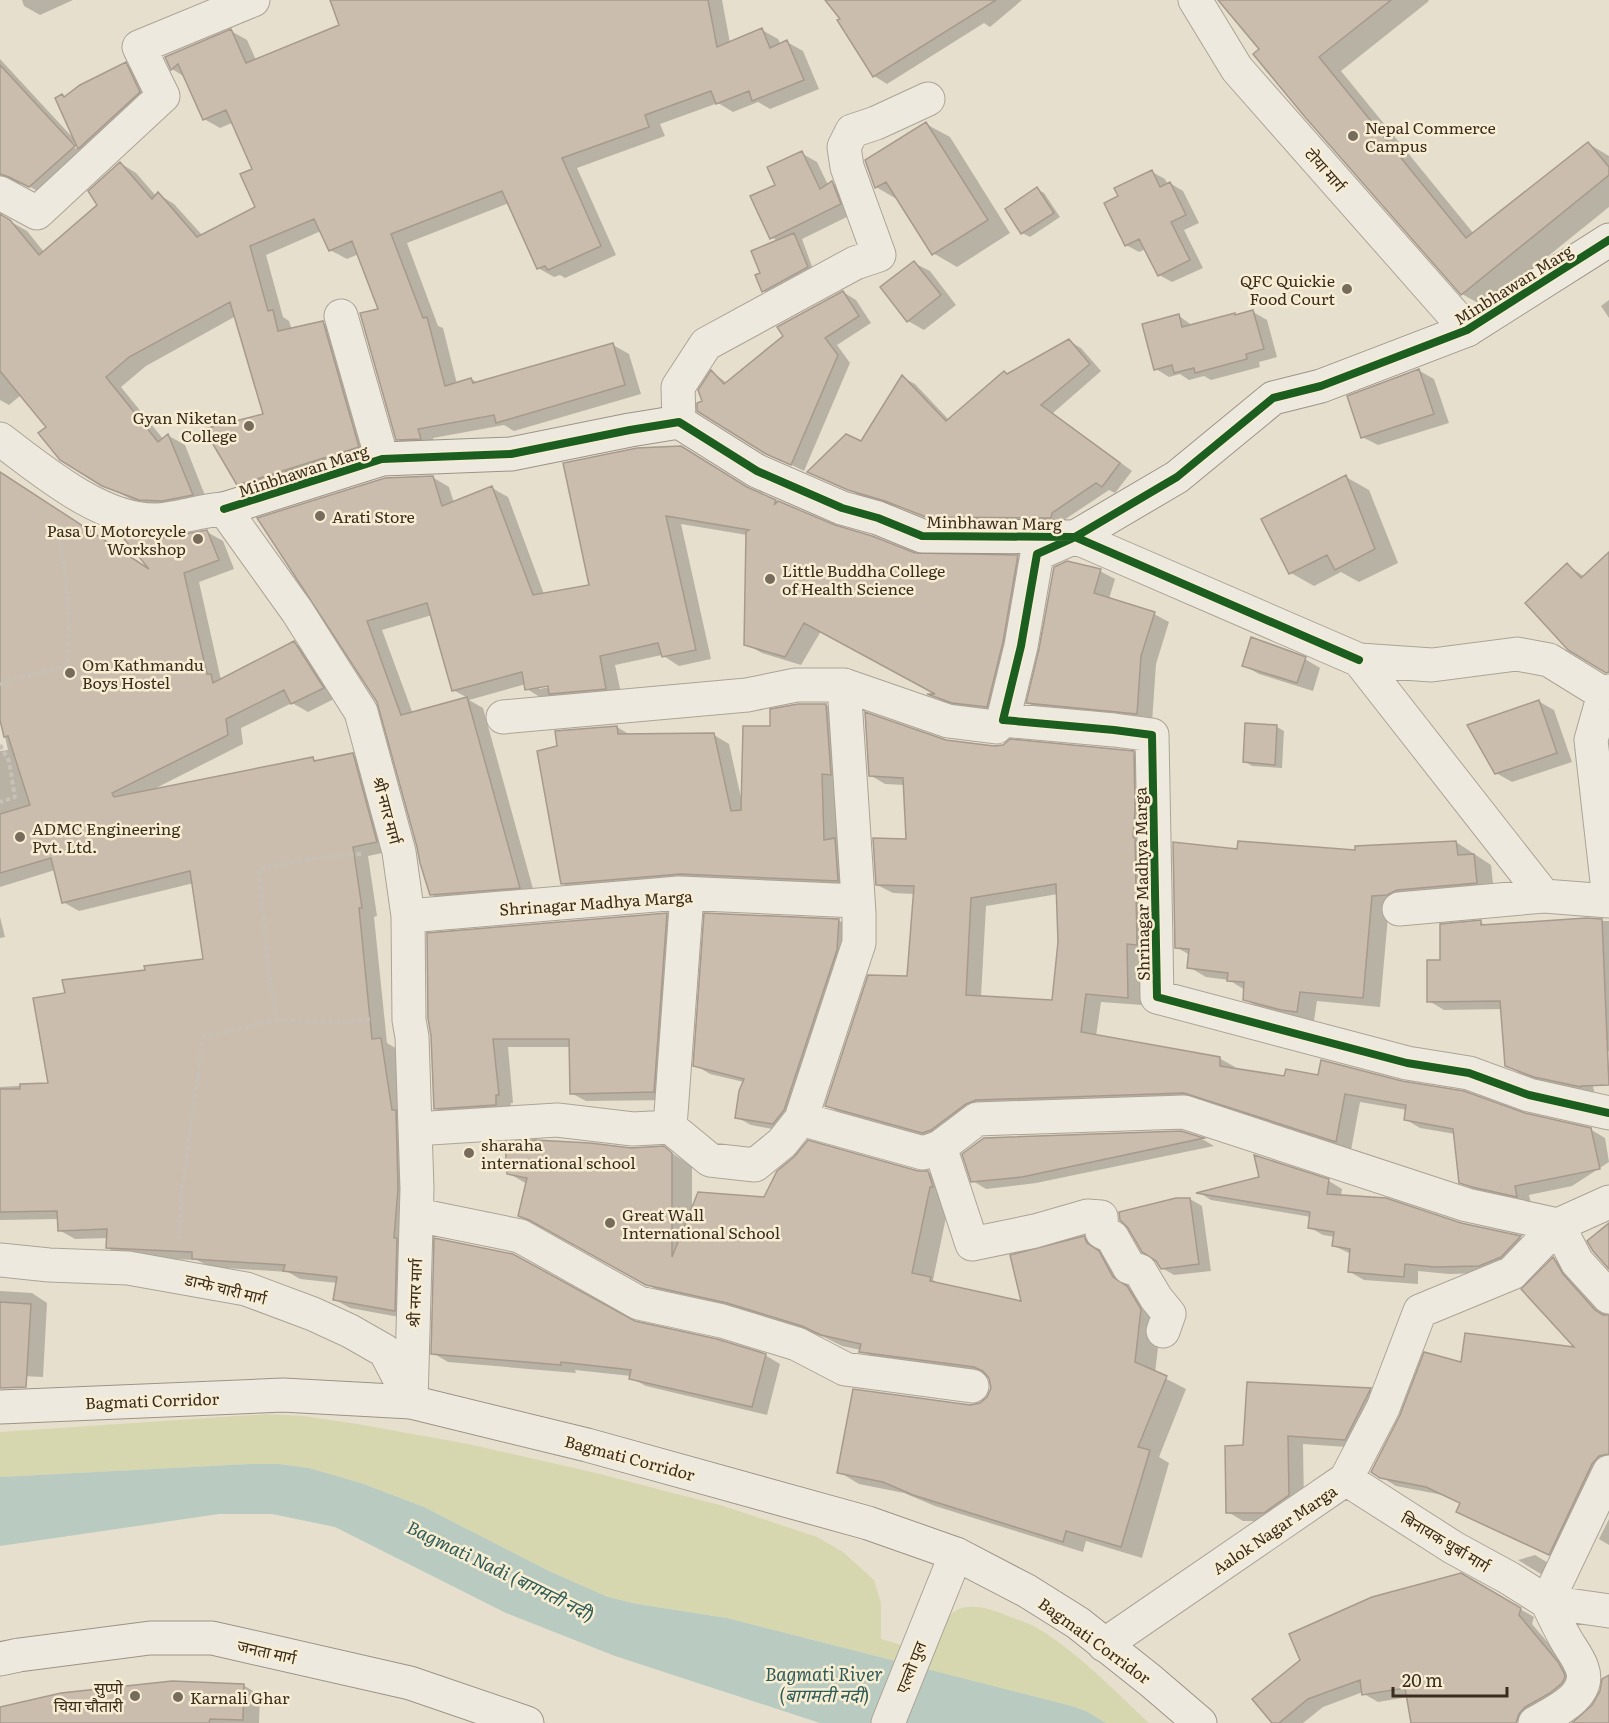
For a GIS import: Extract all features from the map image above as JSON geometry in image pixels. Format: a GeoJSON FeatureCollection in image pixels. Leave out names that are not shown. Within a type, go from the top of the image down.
{"type":"FeatureCollection","features":[{"type":"Feature","properties":{"kind":"street"},"geometry":{"type":"LineString","coordinates":[[0,193],[37,213],[162,96],[139,47],[253,0]]}},
{"type":"Feature","properties":{"kind":"street","name":"टोया मार्ग"},"geometry":{"type":"LineString","coordinates":[[1195,0],[1237,69],[1467,330]]}},
{"type":"Feature","properties":{"kind":"street"},"geometry":{"type":"LineString","coordinates":[[679,422],[678,387],[706,344],[855,262],[879,255],[847,167],[844,147],[852,131],[876,123],[928,99]]}},
{"type":"Feature","properties":{"kind":"street","name":"Minbhawan Marg"},"geometry":{"type":"LineString","coordinates":[[224,509],[382,459],[511,454],[679,422],[757,471],[842,508],[878,518],[922,536],[1075,537],[1177,477],[1272,398],[1321,386],[1467,330],[1609,240]]}},
{"type":"Feature","properties":{"kind":"street"},"geometry":{"type":"LineString","coordinates":[[341,316],[382,459]]}},
{"type":"Feature","properties":{"kind":"street"},"geometry":{"type":"LineString","coordinates":[[0,439],[57,482],[89,501],[137,519],[159,520],[224,509]]}},
{"type":"Feature","properties":{"kind":"street","name":"श्री नगर मार्ग"},"geometry":{"type":"LineString","coordinates":[[224,509],[297,611],[361,712],[399,852],[408,916],[409,1020],[412,1037],[417,1215],[411,1402]]}},
{"type":"Feature","properties":{"kind":"street"},"geometry":{"type":"LineString","coordinates":[[503,717],[747,695],[796,685],[844,685],[948,721],[996,727],[1003,720],[1020,646],[1037,554],[1075,537],[1359,660],[1432,665],[1517,654],[1549,660],[1607,692],[1591,740],[1609,900],[1544,896],[1399,909]]}},
{"type":"Feature","properties":{"kind":"street"},"geometry":{"type":"LineString","coordinates":[[1359,660],[1544,896]]}},
{"type":"Feature","properties":{"kind":"street"},"geometry":{"type":"LineString","coordinates":[[415,1129],[557,1120],[633,1129],[670,1127],[711,1160],[755,1166],[782,1143],[801,1119],[859,943],[844,685]]}},
{"type":"Feature","properties":{"kind":"street","name":"Shrinagar Madhya Marga"},"geometry":{"type":"LineString","coordinates":[[1003,720],[1152,735],[1157,997],[1407,1062],[1469,1073],[1529,1095],[1609,1113]]}},
{"type":"Feature","properties":{"kind":"street","name":"Shrinagar Madhya Marga"},"geometry":{"type":"LineString","coordinates":[[408,916],[679,893],[857,901]]}},
{"type":"Feature","properties":{"kind":"street"},"geometry":{"type":"LineString","coordinates":[[670,1127],[687,894]]}},
{"type":"Feature","properties":{"kind":"street"},"geometry":{"type":"LineString","coordinates":[[801,1119],[923,1153],[940,1147],[977,1119],[1184,1112],[1467,1205],[1558,1225],[1577,1263],[1609,1297]]}},
{"type":"Feature","properties":{"kind":"street"},"geometry":{"type":"LineString","coordinates":[[940,1147],[972,1244],[1035,1231],[1087,1216],[1101,1217],[1102,1232],[1112,1237],[1130,1267],[1140,1271],[1156,1298],[1169,1314],[1163,1331]]}},
{"type":"Feature","properties":{"kind":"street","name":"Aalok Nagar Marga"},"geometry":{"type":"LineString","coordinates":[[1104,1645],[1346,1479],[1383,1408],[1420,1311],[1512,1273],[1558,1225],[1609,1202]]}},
{"type":"Feature","properties":{"kind":"street"},"geometry":{"type":"LineString","coordinates":[[417,1215],[520,1236],[639,1303],[722,1321],[797,1344],[845,1369],[972,1386]]}},
{"type":"Feature","properties":{"kind":"street","name":"डान्फे चारी मार्ग"},"geometry":{"type":"LineString","coordinates":[[0,1260],[49,1265],[128,1268],[246,1290],[313,1314],[351,1331],[385,1351],[411,1402]]}},
{"type":"Feature","properties":{"kind":"street","name":"Bagmati Corridor"},"geometry":{"type":"LineString","coordinates":[[0,1407],[283,1395],[411,1402],[587,1445],[868,1523],[956,1554],[1028,1591],[1078,1623],[1200,1723]]}},
{"type":"Feature","properties":{"kind":"street"},"geometry":{"type":"LineString","coordinates":[[1546,1602],[1609,1472]]}},
{"type":"Feature","properties":{"kind":"street","name":"बिनायक धुर्बा मार्ग"},"geometry":{"type":"LineString","coordinates":[[1346,1479],[1454,1548],[1509,1578],[1546,1602],[1609,1611]]}},
{"type":"Feature","properties":{"kind":"street","name":"एल्लो पुल"},"geometry":{"type":"LineString","coordinates":[[888,1723],[956,1554]]}},
{"type":"Feature","properties":{"kind":"street","name":"बिनायक धुर्बा मार्ग"},"geometry":{"type":"LineString","coordinates":[[1535,1723],[1566,1705],[1576,1696],[1583,1684],[1583,1671],[1579,1660],[1546,1602]]}},
{"type":"Feature","properties":{"kind":"street","name":"जनता मार्ग"},"geometry":{"type":"LineString","coordinates":[[0,1659],[150,1638],[212,1638],[410,1683],[527,1723]]}},
{"type":"Feature","properties":{"kind":"path"},"geometry":{"type":"LineString","coordinates":[[0,686],[6,681],[67,666],[69,613],[60,537],[57,482]]}},
{"type":"Feature","properties":{"kind":"path"},"geometry":{"type":"LineString","coordinates":[[0,745],[9,761],[15,797],[0,802]]}},
{"type":"Feature","properties":{"kind":"path"},"geometry":{"type":"LineString","coordinates":[[276,1020],[267,957],[259,869],[322,857],[399,852]]}},
{"type":"Feature","properties":{"kind":"path"},"geometry":{"type":"LineString","coordinates":[[194,1279],[176,1257],[180,1236],[182,1188],[203,1037],[276,1020],[328,1023],[364,1021],[385,1016],[409,1020]]}},
{"type":"Feature","properties":{"kind":"green space"},"geometry":{"type":"Polygon","coordinates":[[[267,1414],[303,1416],[357,1424],[468,1444],[596,1473],[723,1506],[817,1537],[843,1552],[874,1580],[881,1603],[881,1639],[926,1652],[943,1624],[955,1611],[966,1607],[991,1610],[1029,1624],[1051,1637],[1095,1672],[1149,1723],[1106,1723],[1072,1706],[727,1618],[637,1604],[608,1597],[549,1571],[424,1507],[361,1483],[309,1468],[279,1464],[249,1464],[0,1477],[0,1432],[267,1414]]]}},
{"type":"Feature","properties":{"kind":"water","name":"Bagmati River (बागमती नदी)"},"geometry":{"type":"Polygon","coordinates":[[[279,1464],[309,1468],[361,1483],[424,1507],[549,1571],[608,1597],[637,1604],[727,1618],[1072,1706],[1106,1723],[820,1723],[615,1656],[506,1613],[335,1527],[272,1514],[219,1514],[0,1546],[0,1477],[279,1464]]]}},
{"type":"Feature","properties":{"kind":"building"},"geometry":{"type":"Polygon","coordinates":[[[330,0],[708,0],[717,47],[762,28],[770,48],[787,40],[804,80],[752,101],[749,91],[716,104],[711,91],[645,115],[649,127],[562,158],[601,246],[548,270],[545,266],[537,269],[502,191],[391,234],[423,318],[427,317],[445,386],[471,378],[473,383],[613,343],[625,385],[496,423],[494,415],[418,429],[421,439],[396,440],[360,313],[378,309],[352,241],[329,251],[314,219],[250,246],[268,311],[273,310],[278,331],[323,321],[359,447],[237,485],[204,429],[263,414],[230,302],[129,357],[106,377],[158,442],[168,434],[193,495],[162,501],[139,500],[102,486],[60,460],[38,433],[46,427],[0,371],[0,214],[10,220],[39,255],[97,205],[88,191],[120,162],[152,199],[158,192],[197,237],[255,207],[240,174],[252,169],[226,110],[203,120],[178,64],[171,70],[165,57],[231,29],[246,63],[339,25],[330,0]]]}},
{"type":"Feature","properties":{"kind":"building"},"geometry":{"type":"Polygon","coordinates":[[[825,0],[996,0],[873,77],[837,20],[840,19],[825,0]]]}},
{"type":"Feature","properties":{"kind":"building"},"geometry":{"type":"Polygon","coordinates":[[[1218,0],[1391,0],[1319,57],[1466,238],[1588,142],[1609,167],[1609,175],[1461,295],[1253,54],[1259,49],[1218,0]]]}},
{"type":"Feature","properties":{"kind":"building"},"geometry":{"type":"Polygon","coordinates":[[[126,62],[140,92],[78,149],[55,98],[62,94],[64,97],[80,85],[126,62]]]}},
{"type":"Feature","properties":{"kind":"building"},"geometry":{"type":"Polygon","coordinates":[[[0,65],[75,146],[29,187],[0,174],[0,65]]]}},
{"type":"Feature","properties":{"kind":"building"},"geometry":{"type":"Polygon","coordinates":[[[926,122],[988,220],[932,255],[886,182],[875,188],[865,160],[926,122]]]}},
{"type":"Feature","properties":{"kind":"building"},"geometry":{"type":"Polygon","coordinates":[[[802,151],[820,189],[832,181],[841,204],[770,239],[750,196],[775,185],[767,167],[802,151]]]}},
{"type":"Feature","properties":{"kind":"building"},"geometry":{"type":"Polygon","coordinates":[[[1152,170],[1160,187],[1170,182],[1186,215],[1171,222],[1190,260],[1158,276],[1139,239],[1125,246],[1104,203],[1118,196],[1114,188],[1152,170]]]}},
{"type":"Feature","properties":{"kind":"building"},"geometry":{"type":"Polygon","coordinates":[[[1037,187],[1054,213],[1021,234],[1005,209],[1037,187]]]}},
{"type":"Feature","properties":{"kind":"building"},"geometry":{"type":"Polygon","coordinates":[[[794,233],[808,267],[762,292],[755,275],[760,273],[751,251],[794,233]]]}},
{"type":"Feature","properties":{"kind":"building"},"geometry":{"type":"Polygon","coordinates":[[[914,261],[941,295],[907,322],[880,287],[914,261]]]}},
{"type":"Feature","properties":{"kind":"building"},"geometry":{"type":"Polygon","coordinates":[[[843,291],[859,316],[825,338],[838,355],[791,465],[766,454],[697,411],[697,403],[702,401],[698,390],[711,370],[724,384],[783,336],[777,327],[843,291]]]}},
{"type":"Feature","properties":{"kind":"building"},"geometry":{"type":"Polygon","coordinates":[[[1253,310],[1264,349],[1246,354],[1247,359],[1195,373],[1194,368],[1174,373],[1172,365],[1154,370],[1142,324],[1179,314],[1182,327],[1253,310]]]}},
{"type":"Feature","properties":{"kind":"building"},"geometry":{"type":"Polygon","coordinates":[[[1069,339],[1090,364],[1041,405],[1120,463],[1102,487],[1096,483],[1052,513],[1051,518],[926,517],[848,490],[807,472],[846,434],[861,441],[902,375],[946,421],[1004,371],[1007,374],[1069,339]]]}},
{"type":"Feature","properties":{"kind":"building"},"geometry":{"type":"Polygon","coordinates":[[[1419,369],[1434,414],[1361,438],[1347,396],[1419,369]]]}},
{"type":"Feature","properties":{"kind":"building"},"geometry":{"type":"Polygon","coordinates":[[[681,446],[747,487],[776,500],[774,505],[778,501],[835,525],[872,536],[915,553],[1018,555],[1003,642],[987,707],[952,703],[927,694],[935,694],[804,623],[785,657],[744,645],[746,532],[749,530],[666,516],[696,650],[662,657],[658,643],[600,656],[606,689],[549,694],[548,686],[525,690],[522,672],[452,691],[427,603],[367,621],[401,715],[467,697],[520,888],[430,895],[377,702],[257,518],[385,478],[433,476],[442,506],[492,486],[533,595],[589,585],[563,463],[637,448],[681,446]]]}},
{"type":"Feature","properties":{"kind":"building"},"geometry":{"type":"Polygon","coordinates":[[[0,472],[149,569],[119,533],[157,539],[207,530],[219,560],[184,573],[207,674],[211,674],[213,683],[294,641],[324,688],[291,704],[284,690],[226,719],[228,735],[112,793],[114,797],[313,757],[314,761],[353,753],[377,842],[353,847],[362,908],[359,908],[372,1039],[381,1038],[392,1110],[396,1110],[398,1189],[394,1238],[397,1238],[395,1311],[333,1300],[337,1277],[283,1271],[285,1265],[192,1259],[192,1252],[106,1248],[107,1229],[58,1231],[57,1211],[0,1212],[0,1089],[20,1089],[20,1084],[48,1083],[33,998],[65,993],[62,980],[145,970],[144,966],[203,959],[190,871],[62,903],[51,858],[0,873],[0,814],[30,805],[8,736],[4,737],[0,720],[0,472]]]}},
{"type":"Feature","properties":{"kind":"building"},"geometry":{"type":"Polygon","coordinates":[[[1346,475],[1375,549],[1335,570],[1327,555],[1289,574],[1261,519],[1346,475]]]}},
{"type":"Feature","properties":{"kind":"building"},"geometry":{"type":"Polygon","coordinates":[[[1609,552],[1609,672],[1606,673],[1568,650],[1525,603],[1567,563],[1581,578],[1609,552]]]}},
{"type":"Feature","properties":{"kind":"building"},"geometry":{"type":"Polygon","coordinates":[[[1067,561],[1101,569],[1094,593],[1155,612],[1141,656],[1137,714],[1026,703],[1039,649],[1054,567],[1067,561]]]}},
{"type":"Feature","properties":{"kind":"building"},"geometry":{"type":"Polygon","coordinates":[[[1251,637],[1306,657],[1297,683],[1242,666],[1251,637]]]}},
{"type":"Feature","properties":{"kind":"building"},"geometry":{"type":"Polygon","coordinates":[[[1539,700],[1557,753],[1495,774],[1467,725],[1539,700]]]}},
{"type":"Feature","properties":{"kind":"building"},"geometry":{"type":"Polygon","coordinates":[[[798,704],[826,704],[831,775],[822,774],[824,840],[835,838],[838,881],[680,874],[561,884],[537,751],[557,746],[555,731],[617,726],[618,734],[714,733],[731,811],[741,810],[743,726],[770,726],[770,709],[798,704]]]}},
{"type":"Feature","properties":{"kind":"building"},"geometry":{"type":"Polygon","coordinates":[[[865,712],[946,740],[994,746],[1003,745],[1010,739],[1134,751],[1133,837],[1135,838],[1137,945],[1127,944],[1128,998],[1086,994],[1081,1032],[1220,1057],[1220,1066],[1284,1076],[1286,1069],[1318,1075],[1321,1060],[1402,1081],[1464,1091],[1525,1113],[1591,1128],[1600,1169],[1515,1186],[1517,1197],[1472,1187],[1459,1183],[1453,1129],[1404,1120],[1406,1105],[1345,1094],[1336,1142],[1184,1093],[976,1100],[966,1104],[931,1130],[922,1133],[825,1106],[868,975],[907,976],[914,886],[876,885],[873,838],[906,839],[903,778],[869,776],[865,712]],[[1056,884],[971,898],[966,995],[1052,1000],[1058,942],[1056,884]]]}},
{"type":"Feature","properties":{"kind":"building"},"geometry":{"type":"Polygon","coordinates":[[[1245,723],[1277,725],[1275,765],[1243,762],[1245,723]]]}},
{"type":"Feature","properties":{"kind":"building"},"geometry":{"type":"Polygon","coordinates":[[[1238,841],[1355,850],[1355,846],[1456,841],[1458,855],[1474,854],[1477,883],[1397,890],[1387,895],[1372,896],[1363,998],[1300,992],[1297,1012],[1281,1010],[1243,1000],[1244,982],[1227,981],[1228,973],[1187,968],[1189,949],[1175,948],[1173,842],[1237,849],[1238,841]]]}},
{"type":"Feature","properties":{"kind":"building"},"geometry":{"type":"Polygon","coordinates":[[[667,913],[654,1092],[570,1094],[569,1039],[493,1039],[499,1095],[496,1095],[496,1105],[434,1109],[431,1036],[428,1018],[427,933],[667,913]]]}},
{"type":"Feature","properties":{"kind":"building"},"geometry":{"type":"Polygon","coordinates":[[[704,913],[839,919],[837,950],[784,1110],[773,1124],[735,1118],[739,1091],[744,1079],[693,1066],[704,913]]]}},
{"type":"Feature","properties":{"kind":"building"},"geometry":{"type":"Polygon","coordinates":[[[1602,919],[1609,1085],[1581,1087],[1534,1077],[1505,1066],[1500,1001],[1427,1002],[1427,960],[1440,960],[1440,924],[1481,920],[1481,925],[1602,919]]]}},
{"type":"Feature","properties":{"kind":"building"},"geometry":{"type":"Polygon","coordinates":[[[1181,1131],[1204,1138],[1022,1177],[971,1182],[962,1154],[984,1138],[1181,1131]]]}},
{"type":"Feature","properties":{"kind":"building"},"geometry":{"type":"Polygon","coordinates":[[[535,1140],[631,1148],[664,1146],[672,1153],[672,1257],[698,1192],[764,1197],[777,1171],[794,1157],[808,1140],[918,1171],[928,1171],[933,1187],[930,1187],[912,1273],[931,1277],[930,1281],[1021,1301],[1010,1255],[1084,1236],[1087,1243],[1099,1251],[1113,1277],[1127,1286],[1141,1309],[1135,1362],[1167,1376],[1138,1447],[1150,1450],[1121,1547],[1066,1531],[1063,1542],[913,1495],[883,1482],[837,1473],[853,1389],[970,1405],[980,1403],[987,1397],[991,1388],[989,1378],[983,1371],[974,1367],[859,1352],[861,1344],[821,1335],[802,1326],[727,1303],[646,1285],[518,1216],[527,1178],[507,1174],[505,1142],[535,1140]]]}},
{"type":"Feature","properties":{"kind":"building"},"geometry":{"type":"Polygon","coordinates":[[[1254,1155],[1329,1179],[1327,1194],[1386,1198],[1461,1223],[1521,1236],[1501,1257],[1479,1266],[1434,1267],[1405,1264],[1404,1277],[1348,1272],[1350,1249],[1332,1246],[1334,1232],[1308,1228],[1310,1212],[1196,1193],[1259,1177],[1254,1155]]]}},
{"type":"Feature","properties":{"kind":"building"},"geometry":{"type":"Polygon","coordinates":[[[1176,1198],[1190,1198],[1199,1264],[1161,1269],[1156,1261],[1142,1252],[1128,1228],[1120,1220],[1119,1212],[1176,1198]]]}},
{"type":"Feature","properties":{"kind":"building"},"geometry":{"type":"Polygon","coordinates":[[[1609,1223],[1609,1269],[1587,1241],[1609,1223]]]}},
{"type":"Feature","properties":{"kind":"building"},"geometry":{"type":"Polygon","coordinates":[[[434,1238],[513,1254],[635,1321],[717,1339],[766,1354],[752,1407],[629,1379],[631,1370],[561,1362],[561,1365],[431,1354],[434,1238]]]}},
{"type":"Feature","properties":{"kind":"building"},"geometry":{"type":"Polygon","coordinates":[[[1553,1257],[1563,1274],[1595,1310],[1603,1315],[1609,1315],[1609,1454],[1599,1456],[1592,1464],[1549,1555],[1456,1512],[1460,1503],[1426,1487],[1380,1478],[1371,1472],[1400,1415],[1424,1352],[1461,1362],[1465,1333],[1574,1347],[1521,1289],[1553,1257]]]}},
{"type":"Feature","properties":{"kind":"building"},"geometry":{"type":"Polygon","coordinates":[[[0,1302],[31,1304],[26,1387],[0,1388],[0,1302]]]}},
{"type":"Feature","properties":{"kind":"building"},"geometry":{"type":"Polygon","coordinates":[[[1247,1382],[1371,1388],[1345,1440],[1288,1436],[1289,1495],[1264,1513],[1226,1513],[1225,1446],[1243,1445],[1247,1382]]]}},
{"type":"Feature","properties":{"kind":"building"},"geometry":{"type":"Polygon","coordinates":[[[1461,1573],[1521,1608],[1519,1615],[1558,1662],[1564,1673],[1562,1683],[1550,1693],[1525,1707],[1516,1723],[1411,1723],[1405,1688],[1362,1695],[1360,1680],[1308,1699],[1279,1723],[1272,1723],[1252,1699],[1300,1660],[1289,1634],[1372,1597],[1461,1573]]]}},
{"type":"Feature","properties":{"kind":"building"},"geometry":{"type":"Polygon","coordinates":[[[1609,1675],[1609,1723],[1572,1723],[1592,1705],[1600,1691],[1602,1679],[1609,1675]]]}},
{"type":"Feature","properties":{"kind":"building"},"geometry":{"type":"Polygon","coordinates":[[[172,1681],[244,1684],[243,1720],[210,1719],[209,1723],[0,1723],[0,1707],[61,1693],[172,1681]]]}},
{"type":"Feature","properties":{"kind":"cycle path"},"geometry":{"type":"LineString","coordinates":[[224,509],[382,459],[511,454],[679,422],[757,471],[842,508],[878,518],[922,536],[1075,537],[1177,477],[1273,398],[1321,386],[1467,330],[1609,240]]}},
{"type":"Feature","properties":{"kind":"cycle path"},"geometry":{"type":"LineString","coordinates":[[1359,660],[1075,537],[1037,554],[1021,646],[1003,720],[1152,735],[1157,997],[1407,1063],[1469,1073],[1529,1095],[1609,1113]]}},
{"type":"Feature","properties":{"kind":"place","name":"Nepal Commerce Campus"},"geometry":{"type":"Point","coordinates":[1353,136]}},
{"type":"Feature","properties":{"kind":"place","name":"QFC Quickie Food Court"},"geometry":{"type":"Point","coordinates":[1347,289]}},
{"type":"Feature","properties":{"kind":"place","name":"Gyan Niketan College"},"geometry":{"type":"Point","coordinates":[249,426]}},
{"type":"Feature","properties":{"kind":"place","name":"Arati Store"},"geometry":{"type":"Point","coordinates":[320,516]}},
{"type":"Feature","properties":{"kind":"place","name":"Pasa U Motorcycle Workshop"},"geometry":{"type":"Point","coordinates":[198,539]}},
{"type":"Feature","properties":{"kind":"place","name":"Little Buddha College of Health Science"},"geometry":{"type":"Point","coordinates":[770,579]}},
{"type":"Feature","properties":{"kind":"place","name":"Om Kathmandu Boys Hostel"},"geometry":{"type":"Point","coordinates":[70,673]}},
{"type":"Feature","properties":{"kind":"place","name":"ADMC Engineering Pvt. Ltd."},"geometry":{"type":"Point","coordinates":[20,837]}},
{"type":"Feature","properties":{"kind":"place","name":"sharaha international school"},"geometry":{"type":"Point","coordinates":[469,1153]}},
{"type":"Feature","properties":{"kind":"place","name":"Great Wall International School"},"geometry":{"type":"Point","coordinates":[610,1223]}},
{"type":"Feature","properties":{"kind":"place","name":"सुप्पो चिया चौतारी"},"geometry":{"type":"Point","coordinates":[135,1696]}},
{"type":"Feature","properties":{"kind":"place","name":"Karnali Ghar"},"geometry":{"type":"Point","coordinates":[178,1697]}},
{"type":"Feature","properties":{"kind":"water label","name":"Bagmati Nadi (बागमती नदी)"},"geometry":{"type":"Point","coordinates":[501,1570]}}]}
